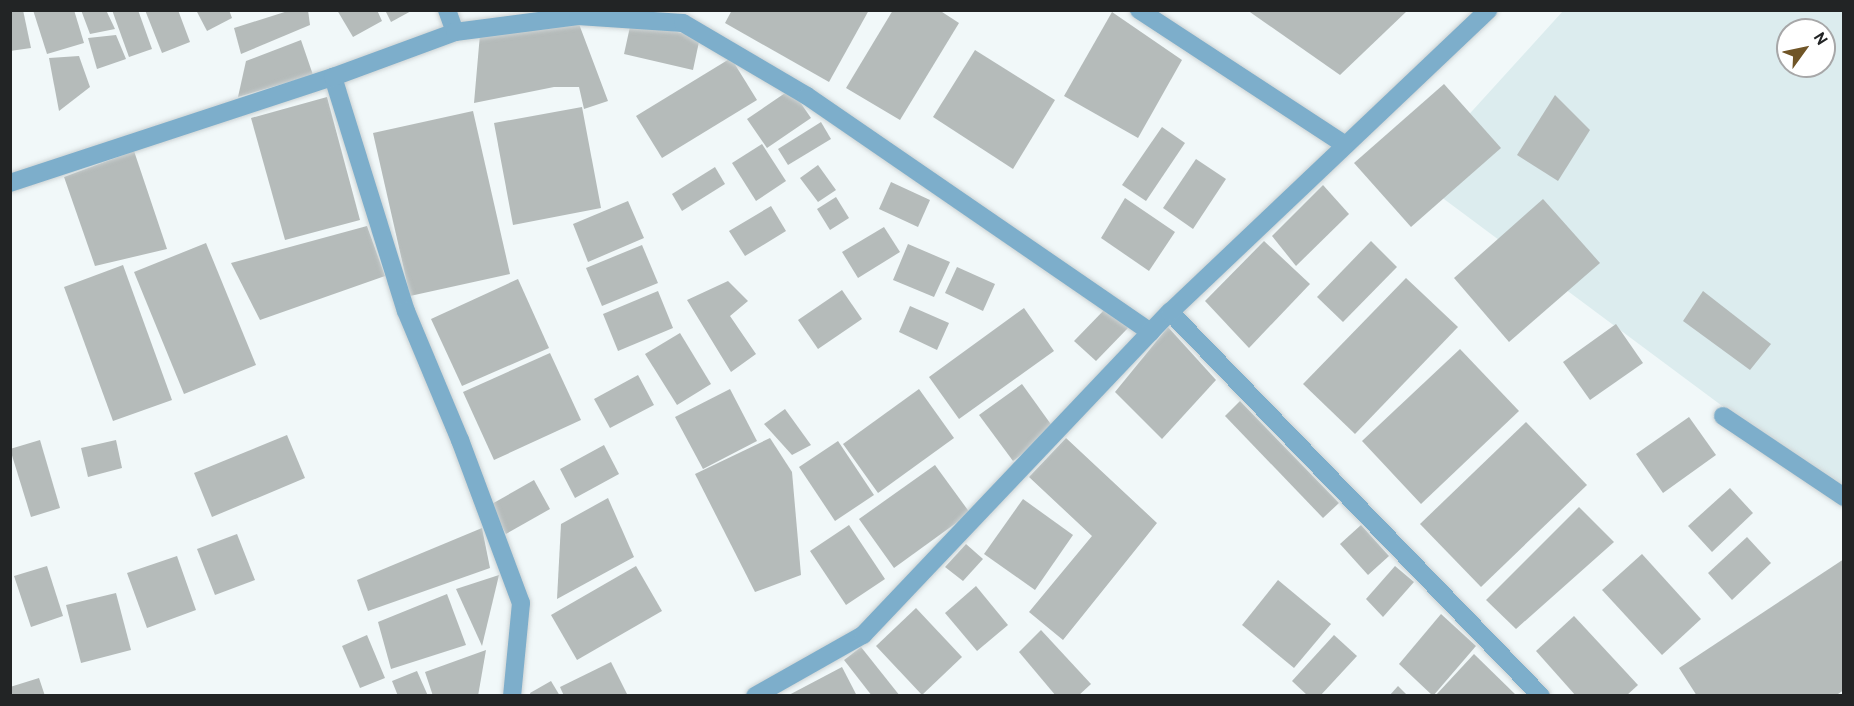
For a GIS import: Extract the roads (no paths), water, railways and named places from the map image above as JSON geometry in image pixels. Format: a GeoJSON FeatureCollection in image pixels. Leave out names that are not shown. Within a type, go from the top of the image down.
{"type":"FeatureCollection","features":[{"type":"Feature","properties":{"kind":"street"},"geometry":{"type":"LineString","coordinates":[[447,10],[455,32]]}},
{"type":"Feature","properties":{"kind":"street"},"geometry":{"type":"LineString","coordinates":[[1139,10],[1345,145]]}},
{"type":"Feature","properties":{"kind":"street"},"geometry":{"type":"LineString","coordinates":[[755,696],[863,635],[1170,312],[1488,10]]}},
{"type":"Feature","properties":{"kind":"street"},"geometry":{"type":"LineString","coordinates":[[10,183],[333,77],[455,32],[578,16],[683,22],[807,96],[1151,332]]}},
{"type":"Feature","properties":{"kind":"street"},"geometry":{"type":"LineString","coordinates":[[333,77],[406,311],[460,440],[521,603],[512,696]]}},
{"type":"Feature","properties":{"kind":"street"},"geometry":{"type":"LineString","coordinates":[[1170,312],[1541,696]]}},
{"type":"Feature","properties":{"kind":"street"},"geometry":{"type":"LineString","coordinates":[[1723,416],[1844,497]]}}]}
